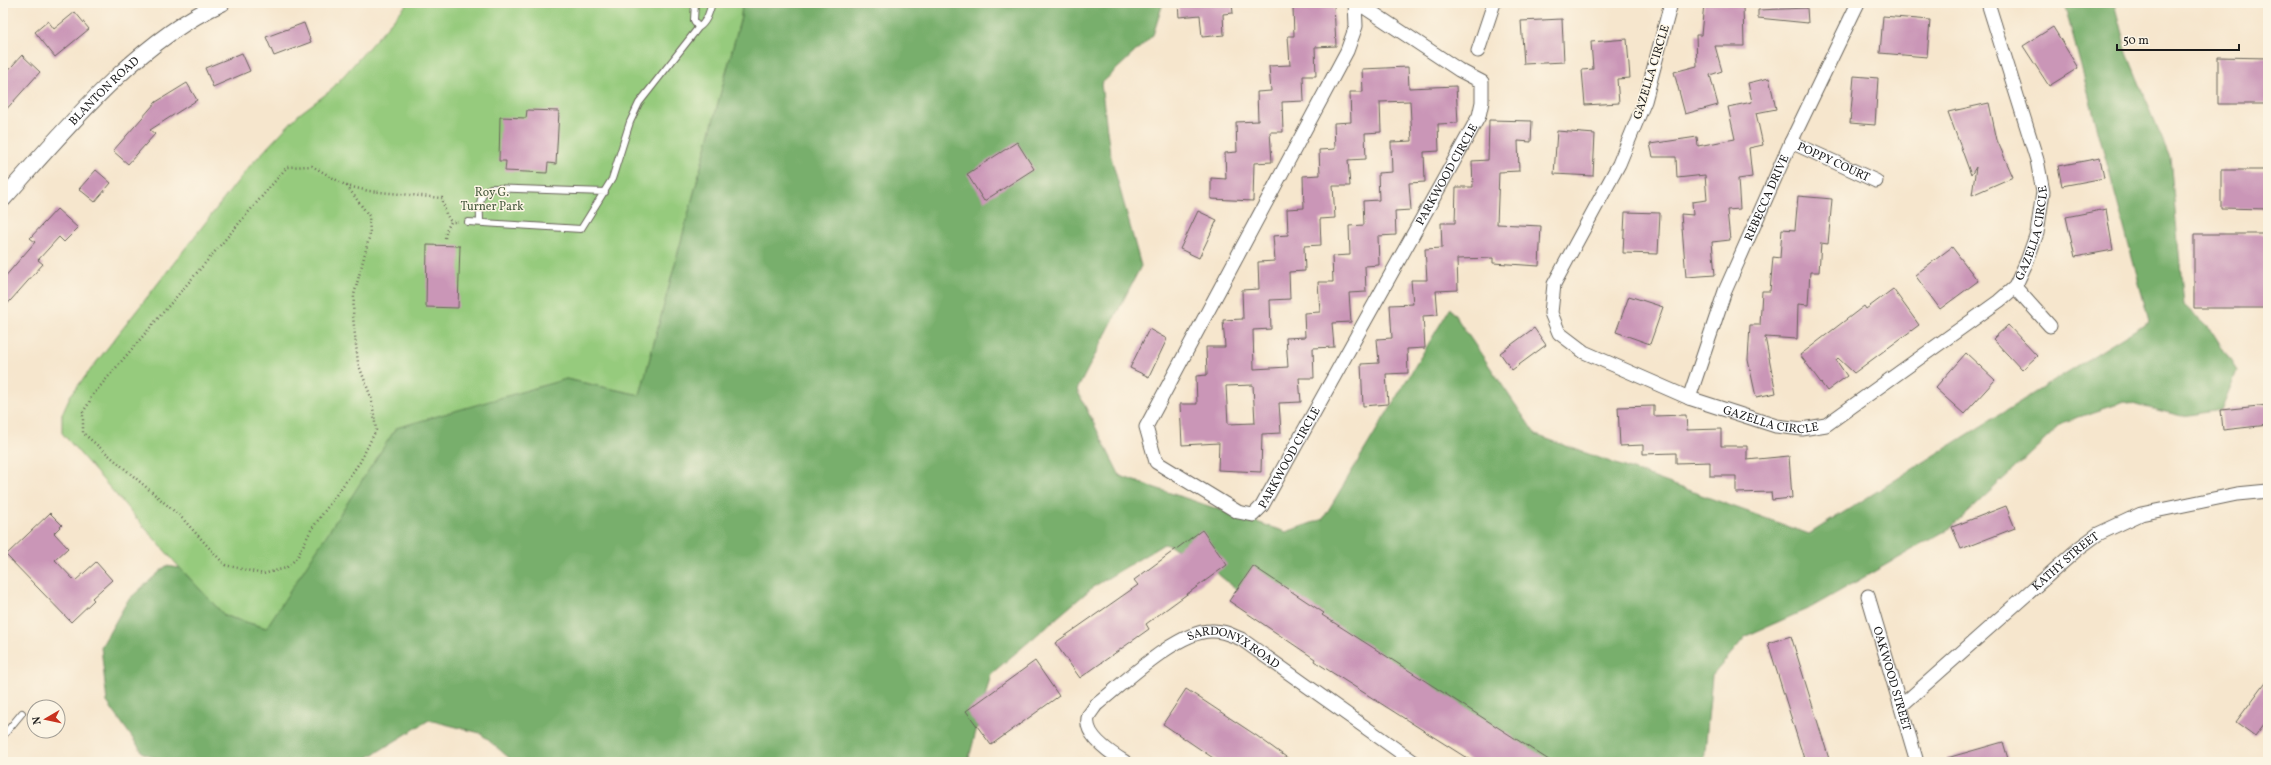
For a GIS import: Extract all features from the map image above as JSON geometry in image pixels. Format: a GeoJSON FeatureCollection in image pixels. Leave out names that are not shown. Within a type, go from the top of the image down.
{"type":"FeatureCollection","features":[{"type":"Feature","properties":{"kind":"street","name":"BLANTON ROAD"},"geometry":{"type":"LineString","coordinates":[[3,199],[70,123],[116,79],[153,46],[189,21],[222,3]]}},
{"type":"Feature","properties":{"kind":"street","name":"PARKWOOD CIRCLE"},"geometry":{"type":"LineString","coordinates":[[1356,3],[1458,70],[1482,82],[1482,102],[1479,116],[1262,506],[1253,515],[1238,512],[1156,462],[1146,427],[1347,51],[1356,26],[1356,3]]}},
{"type":"Feature","properties":{"kind":"street"},"geometry":{"type":"LineString","coordinates":[[1478,51],[1494,3]]}},
{"type":"Feature","properties":{"kind":"street","name":"GAZELLA CIRCLE"},"geometry":{"type":"LineString","coordinates":[[1671,3],[1645,101],[1619,164],[1554,284],[1551,313],[1559,333],[1584,352],[1689,398],[1776,426],[1802,429],[1826,425],[2016,287],[2037,233],[2043,192],[2037,160],[1988,3]]}},
{"type":"Feature","properties":{"kind":"street","name":"REBECCA DRIVE"},"geometry":{"type":"LineString","coordinates":[[1689,398],[1725,291],[1791,142],[1858,3]]}},
{"type":"Feature","properties":{"kind":"street","name":"POPPY COURT"},"geometry":{"type":"LineString","coordinates":[[1791,142],[1876,181]]}},
{"type":"Feature","properties":{"kind":"street"},"geometry":{"type":"LineString","coordinates":[[2016,287],[2050,326]]}},
{"type":"Feature","properties":{"kind":"street","name":"KATHY STREET"},"geometry":{"type":"LineString","coordinates":[[1901,706],[2075,552],[2098,534],[2141,514],[2237,494],[2268,491]]}},
{"type":"Feature","properties":{"kind":"street","name":"OAKWOOD STREET"},"geometry":{"type":"LineString","coordinates":[[1868,596],[1917,762]]}},
{"type":"Feature","properties":{"kind":"street","name":"SARDONYX ROAD"},"geometry":{"type":"LineString","coordinates":[[1125,762],[1100,745],[1088,726],[1088,716],[1096,705],[1169,648],[1184,638],[1197,633],[1212,631],[1227,633],[1241,639],[1414,762]]}},
{"type":"Feature","properties":{"kind":"lane"},"geometry":{"type":"LineString","coordinates":[[695,3],[694,20],[698,28]]}},
{"type":"Feature","properties":{"kind":"lane"},"geometry":{"type":"LineString","coordinates":[[468,222],[581,229],[612,179],[630,122],[639,103],[698,28],[703,24],[707,18],[712,3]]}},
{"type":"Feature","properties":{"kind":"lane"},"geometry":{"type":"LineString","coordinates":[[480,222],[480,199],[485,190],[491,188],[605,192]]}},
{"type":"Feature","properties":{"kind":"lane"},"geometry":{"type":"LineString","coordinates":[[3,736],[22,713]]}},
{"type":"Feature","properties":{"kind":"path"},"geometry":{"type":"LineString","coordinates":[[347,186],[369,216],[370,234],[356,289],[353,317],[358,363],[372,400],[376,430],[360,462],[311,530],[300,553],[286,568],[263,574],[225,566],[181,516],[83,434],[84,412],[99,386],[287,167],[312,166],[347,186],[368,191],[442,198],[446,214],[451,222]]}},
{"type":"Feature","properties":{"kind":"path"},"geometry":{"type":"LineString","coordinates":[[451,222],[468,222]]}},
{"type":"Feature","properties":{"kind":"path"},"geometry":{"type":"LineString","coordinates":[[445,238],[447,229],[451,222]]}},
{"type":"Feature","properties":{"kind":"green space","name":"Roy G. Turner Park"},"geometry":{"type":"Polygon","coordinates":[[[408,3],[742,3],[741,17],[640,395],[566,379],[301,579],[266,628],[225,616],[180,568],[62,433],[62,414],[70,396],[248,168],[298,115],[330,91],[408,3]]]}},
{"type":"Feature","properties":{"kind":"green space"},"geometry":{"type":"Polygon","coordinates":[[[742,3],[1163,3],[1153,35],[1101,84],[1110,153],[1141,266],[1077,390],[1120,476],[1286,532],[1323,519],[1450,308],[1536,435],[1809,534],[2149,321],[2064,3],[2114,3],[2127,53],[2170,158],[2184,305],[2213,333],[2237,371],[2221,410],[2182,416],[2124,402],[2064,422],[1952,527],[1812,607],[1746,636],[1712,676],[1704,762],[1505,762],[1271,618],[1196,556],[1164,544],[1093,587],[991,674],[968,762],[514,762],[480,733],[429,720],[361,762],[166,762],[143,753],[107,702],[101,647],[128,600],[166,566],[180,568],[225,616],[266,628],[396,428],[566,379],[640,395],[741,17],[742,3]]]}},
{"type":"Feature","properties":{"kind":"building"},"geometry":{"type":"Polygon","coordinates":[[[1178,3],[1232,3],[1233,13],[1223,14],[1224,35],[1202,37],[1200,15],[1179,17],[1178,3]]]}},
{"type":"Feature","properties":{"kind":"building"},"geometry":{"type":"Polygon","coordinates":[[[1704,3],[1743,5],[1744,46],[1715,46],[1722,71],[1710,75],[1718,105],[1685,114],[1674,72],[1697,66],[1696,35],[1701,35],[1704,3]]]}},
{"type":"Feature","properties":{"kind":"building"},"geometry":{"type":"Polygon","coordinates":[[[1334,4],[1336,46],[1315,47],[1316,76],[1303,76],[1304,101],[1282,102],[1283,132],[1270,132],[1272,162],[1254,163],[1253,201],[1211,199],[1211,178],[1226,179],[1225,153],[1237,152],[1236,122],[1258,121],[1257,92],[1271,91],[1269,66],[1290,65],[1288,36],[1294,36],[1293,7],[1334,4]]]}},
{"type":"Feature","properties":{"kind":"building"},"geometry":{"type":"Polygon","coordinates":[[[1807,8],[1808,23],[1758,18],[1758,10],[1807,8]]]}},
{"type":"Feature","properties":{"kind":"building"},"geometry":{"type":"Polygon","coordinates":[[[75,12],[89,29],[55,57],[35,32],[48,21],[54,29],[75,12]]]}},
{"type":"Feature","properties":{"kind":"building"},"geometry":{"type":"Polygon","coordinates":[[[1883,16],[1930,20],[1927,57],[1880,53],[1883,16]]]}},
{"type":"Feature","properties":{"kind":"building"},"geometry":{"type":"Polygon","coordinates":[[[1562,19],[1564,62],[1524,64],[1521,21],[1562,19]]]}},
{"type":"Feature","properties":{"kind":"building"},"geometry":{"type":"Polygon","coordinates":[[[304,23],[311,42],[274,56],[266,37],[304,23]]]}},
{"type":"Feature","properties":{"kind":"building"},"geometry":{"type":"Polygon","coordinates":[[[2053,27],[2078,68],[2049,86],[2023,46],[2053,27]]]}},
{"type":"Feature","properties":{"kind":"building"},"geometry":{"type":"Polygon","coordinates":[[[1627,39],[1630,78],[1617,79],[1619,103],[1585,105],[1582,70],[1593,69],[1591,42],[1627,39]]]}},
{"type":"Feature","properties":{"kind":"building"},"geometry":{"type":"Polygon","coordinates":[[[242,53],[250,71],[213,87],[205,68],[242,53]]]}},
{"type":"Feature","properties":{"kind":"building"},"geometry":{"type":"Polygon","coordinates":[[[22,55],[40,72],[3,113],[3,76],[22,55]]]}},
{"type":"Feature","properties":{"kind":"building"},"geometry":{"type":"Polygon","coordinates":[[[2218,57],[2268,58],[2268,104],[2218,104],[2218,57]]]}},
{"type":"Feature","properties":{"kind":"building"},"geometry":{"type":"Polygon","coordinates":[[[1408,67],[1409,88],[1456,86],[1458,123],[1438,124],[1439,151],[1424,152],[1425,182],[1409,183],[1411,210],[1395,211],[1396,235],[1378,236],[1379,265],[1365,266],[1366,292],[1349,293],[1351,322],[1332,323],[1334,347],[1313,348],[1314,378],[1299,378],[1301,402],[1279,403],[1281,433],[1262,434],[1261,472],[1218,470],[1219,443],[1182,445],[1180,404],[1197,404],[1196,376],[1207,375],[1206,347],[1225,347],[1223,320],[1243,319],[1242,290],[1259,289],[1258,262],[1275,261],[1273,236],[1288,235],[1287,209],[1304,208],[1303,176],[1320,175],[1319,150],[1335,149],[1334,123],[1351,122],[1350,92],[1363,92],[1362,69],[1408,67]],[[1410,101],[1380,102],[1381,132],[1365,133],[1366,159],[1348,160],[1350,186],[1333,186],[1335,218],[1320,219],[1321,245],[1304,246],[1305,271],[1289,272],[1290,299],[1270,300],[1271,329],[1253,330],[1254,369],[1288,367],[1286,338],[1305,337],[1304,313],[1320,312],[1318,282],[1333,282],[1332,256],[1350,255],[1349,226],[1364,225],[1363,201],[1379,200],[1378,173],[1392,172],[1391,142],[1412,141],[1410,101]],[[1253,385],[1226,386],[1228,424],[1255,423],[1253,385]]]}},
{"type":"Feature","properties":{"kind":"building"},"geometry":{"type":"Polygon","coordinates":[[[1854,76],[1878,78],[1875,125],[1850,123],[1854,76]]]}},
{"type":"Feature","properties":{"kind":"building"},"geometry":{"type":"Polygon","coordinates":[[[1769,78],[1776,109],[1756,113],[1763,145],[1749,148],[1752,177],[1738,179],[1740,209],[1727,210],[1730,240],[1712,242],[1715,275],[1686,277],[1681,214],[1693,215],[1692,202],[1707,200],[1705,175],[1677,178],[1676,157],[1653,157],[1650,144],[1697,137],[1698,146],[1735,139],[1728,107],[1752,102],[1748,83],[1769,78]]]}},
{"type":"Feature","properties":{"kind":"building"},"geometry":{"type":"Polygon","coordinates":[[[187,83],[197,100],[150,130],[155,134],[128,164],[113,151],[156,102],[187,83]]]}},
{"type":"Feature","properties":{"kind":"building"},"geometry":{"type":"Polygon","coordinates":[[[1989,103],[1997,140],[2013,177],[1972,195],[1976,167],[1971,175],[1948,112],[1989,103]]]}},
{"type":"Feature","properties":{"kind":"building"},"geometry":{"type":"Polygon","coordinates":[[[527,110],[559,111],[556,164],[548,163],[547,173],[505,171],[506,161],[499,161],[500,117],[526,118],[527,110]]]}},
{"type":"Feature","properties":{"kind":"building"},"geometry":{"type":"Polygon","coordinates":[[[1489,120],[1532,121],[1531,142],[1518,141],[1519,171],[1499,172],[1497,224],[1541,226],[1539,266],[1493,263],[1493,258],[1457,259],[1458,290],[1436,291],[1438,315],[1423,316],[1425,348],[1407,349],[1408,373],[1386,374],[1388,404],[1363,406],[1361,364],[1379,363],[1377,339],[1392,338],[1390,305],[1413,304],[1411,280],[1427,280],[1425,249],[1442,248],[1441,223],[1455,223],[1456,187],[1473,187],[1472,161],[1488,160],[1489,120]]]}},
{"type":"Feature","properties":{"kind":"building"},"geometry":{"type":"Polygon","coordinates":[[[1557,131],[1595,134],[1593,176],[1554,174],[1557,131]]]}},
{"type":"Feature","properties":{"kind":"building"},"geometry":{"type":"Polygon","coordinates":[[[1017,142],[1034,169],[984,201],[967,174],[1017,142]]]}},
{"type":"Feature","properties":{"kind":"building"},"geometry":{"type":"Polygon","coordinates":[[[2100,158],[2104,178],[2062,186],[2058,166],[2100,158]]]}},
{"type":"Feature","properties":{"kind":"building"},"geometry":{"type":"Polygon","coordinates":[[[96,170],[111,183],[95,202],[79,189],[96,170]]]}},
{"type":"Feature","properties":{"kind":"building"},"geometry":{"type":"Polygon","coordinates":[[[2221,170],[2268,170],[2268,209],[2221,208],[2221,170]]]}},
{"type":"Feature","properties":{"kind":"building"},"geometry":{"type":"Polygon","coordinates":[[[1798,196],[1832,199],[1828,244],[1821,243],[1819,272],[1810,272],[1808,305],[1798,304],[1797,339],[1765,337],[1776,393],[1756,397],[1748,360],[1750,325],[1760,325],[1762,291],[1770,291],[1773,257],[1780,258],[1782,229],[1795,230],[1798,196]]]}},
{"type":"Feature","properties":{"kind":"building"},"geometry":{"type":"Polygon","coordinates":[[[57,209],[78,228],[64,242],[59,237],[38,260],[43,264],[3,309],[3,279],[35,242],[30,238],[57,209]]]}},
{"type":"Feature","properties":{"kind":"building"},"geometry":{"type":"Polygon","coordinates":[[[2106,209],[2113,250],[2075,257],[2066,217],[2106,209]]]}},
{"type":"Feature","properties":{"kind":"building"},"geometry":{"type":"Polygon","coordinates":[[[1198,211],[1217,220],[1199,258],[1180,249],[1198,211]]]}},
{"type":"Feature","properties":{"kind":"building"},"geometry":{"type":"Polygon","coordinates":[[[1625,212],[1660,213],[1658,254],[1623,253],[1625,212]]]}},
{"type":"Feature","properties":{"kind":"building"},"geometry":{"type":"Polygon","coordinates":[[[2194,234],[2268,234],[2268,308],[2194,308],[2194,234]]]}},
{"type":"Feature","properties":{"kind":"building"},"geometry":{"type":"Polygon","coordinates":[[[427,245],[460,246],[458,308],[426,307],[427,245]]]}},
{"type":"Feature","properties":{"kind":"building"},"geometry":{"type":"Polygon","coordinates":[[[1952,247],[1978,281],[1940,309],[1915,275],[1952,247]]]}},
{"type":"Feature","properties":{"kind":"building"},"geometry":{"type":"Polygon","coordinates":[[[1893,289],[1919,325],[1854,373],[1838,358],[1836,360],[1847,376],[1827,391],[1800,355],[1864,306],[1866,309],[1893,289]]]}},
{"type":"Feature","properties":{"kind":"building"},"geometry":{"type":"Polygon","coordinates":[[[1629,296],[1663,307],[1650,344],[1616,332],[1629,296]]]}},
{"type":"Feature","properties":{"kind":"building"},"geometry":{"type":"Polygon","coordinates":[[[2008,325],[2037,356],[2022,370],[1993,339],[2008,325]]]}},
{"type":"Feature","properties":{"kind":"building"},"geometry":{"type":"Polygon","coordinates":[[[1534,328],[1546,345],[1512,370],[1500,353],[1534,328]]]}},
{"type":"Feature","properties":{"kind":"building"},"geometry":{"type":"Polygon","coordinates":[[[1149,329],[1167,339],[1149,377],[1130,368],[1149,329]]]}},
{"type":"Feature","properties":{"kind":"building"},"geometry":{"type":"Polygon","coordinates":[[[1966,353],[1995,380],[1964,414],[1935,388],[1966,353]]]}},
{"type":"Feature","properties":{"kind":"building"},"geometry":{"type":"Polygon","coordinates":[[[2268,405],[2268,425],[2223,430],[2221,410],[2268,405]]]}},
{"type":"Feature","properties":{"kind":"building"},"geometry":{"type":"Polygon","coordinates":[[[1654,406],[1654,416],[1686,415],[1687,430],[1721,429],[1721,446],[1747,446],[1747,460],[1789,456],[1792,498],[1772,500],[1771,492],[1736,493],[1736,476],[1710,476],[1710,462],[1676,463],[1676,453],[1643,454],[1643,445],[1620,446],[1618,407],[1654,406]]]}},
{"type":"Feature","properties":{"kind":"building"},"geometry":{"type":"Polygon","coordinates":[[[2006,506],[2015,528],[1961,549],[1952,527],[2006,506]]]}},
{"type":"Feature","properties":{"kind":"building"},"geometry":{"type":"Polygon","coordinates":[[[50,513],[62,525],[54,533],[68,548],[55,560],[75,581],[96,562],[112,580],[92,598],[94,600],[71,622],[6,555],[50,513]]]}},
{"type":"Feature","properties":{"kind":"building"},"geometry":{"type":"Polygon","coordinates":[[[1202,530],[1227,565],[1146,624],[1149,629],[1080,678],[1055,643],[1138,585],[1134,580],[1202,530]]]}},
{"type":"Feature","properties":{"kind":"building"},"geometry":{"type":"Polygon","coordinates":[[[1253,566],[1324,613],[1322,615],[1552,762],[1473,762],[1314,661],[1315,659],[1229,601],[1253,566]]]}},
{"type":"Feature","properties":{"kind":"building"},"geometry":{"type":"Polygon","coordinates":[[[1791,636],[1829,759],[1819,762],[1805,762],[1768,643],[1791,636]]]}},
{"type":"Feature","properties":{"kind":"building"},"geometry":{"type":"Polygon","coordinates":[[[1035,661],[1059,696],[991,745],[966,711],[1035,661]]]}},
{"type":"Feature","properties":{"kind":"building"},"geometry":{"type":"Polygon","coordinates":[[[2268,679],[2268,719],[2255,736],[2236,722],[2268,679]]]}},
{"type":"Feature","properties":{"kind":"building"},"geometry":{"type":"Polygon","coordinates":[[[1186,689],[1293,762],[1219,762],[1163,724],[1186,689]]]}},
{"type":"Feature","properties":{"kind":"building"},"geometry":{"type":"Polygon","coordinates":[[[2003,742],[2009,762],[1948,762],[1947,758],[2003,742]]]}}]}
